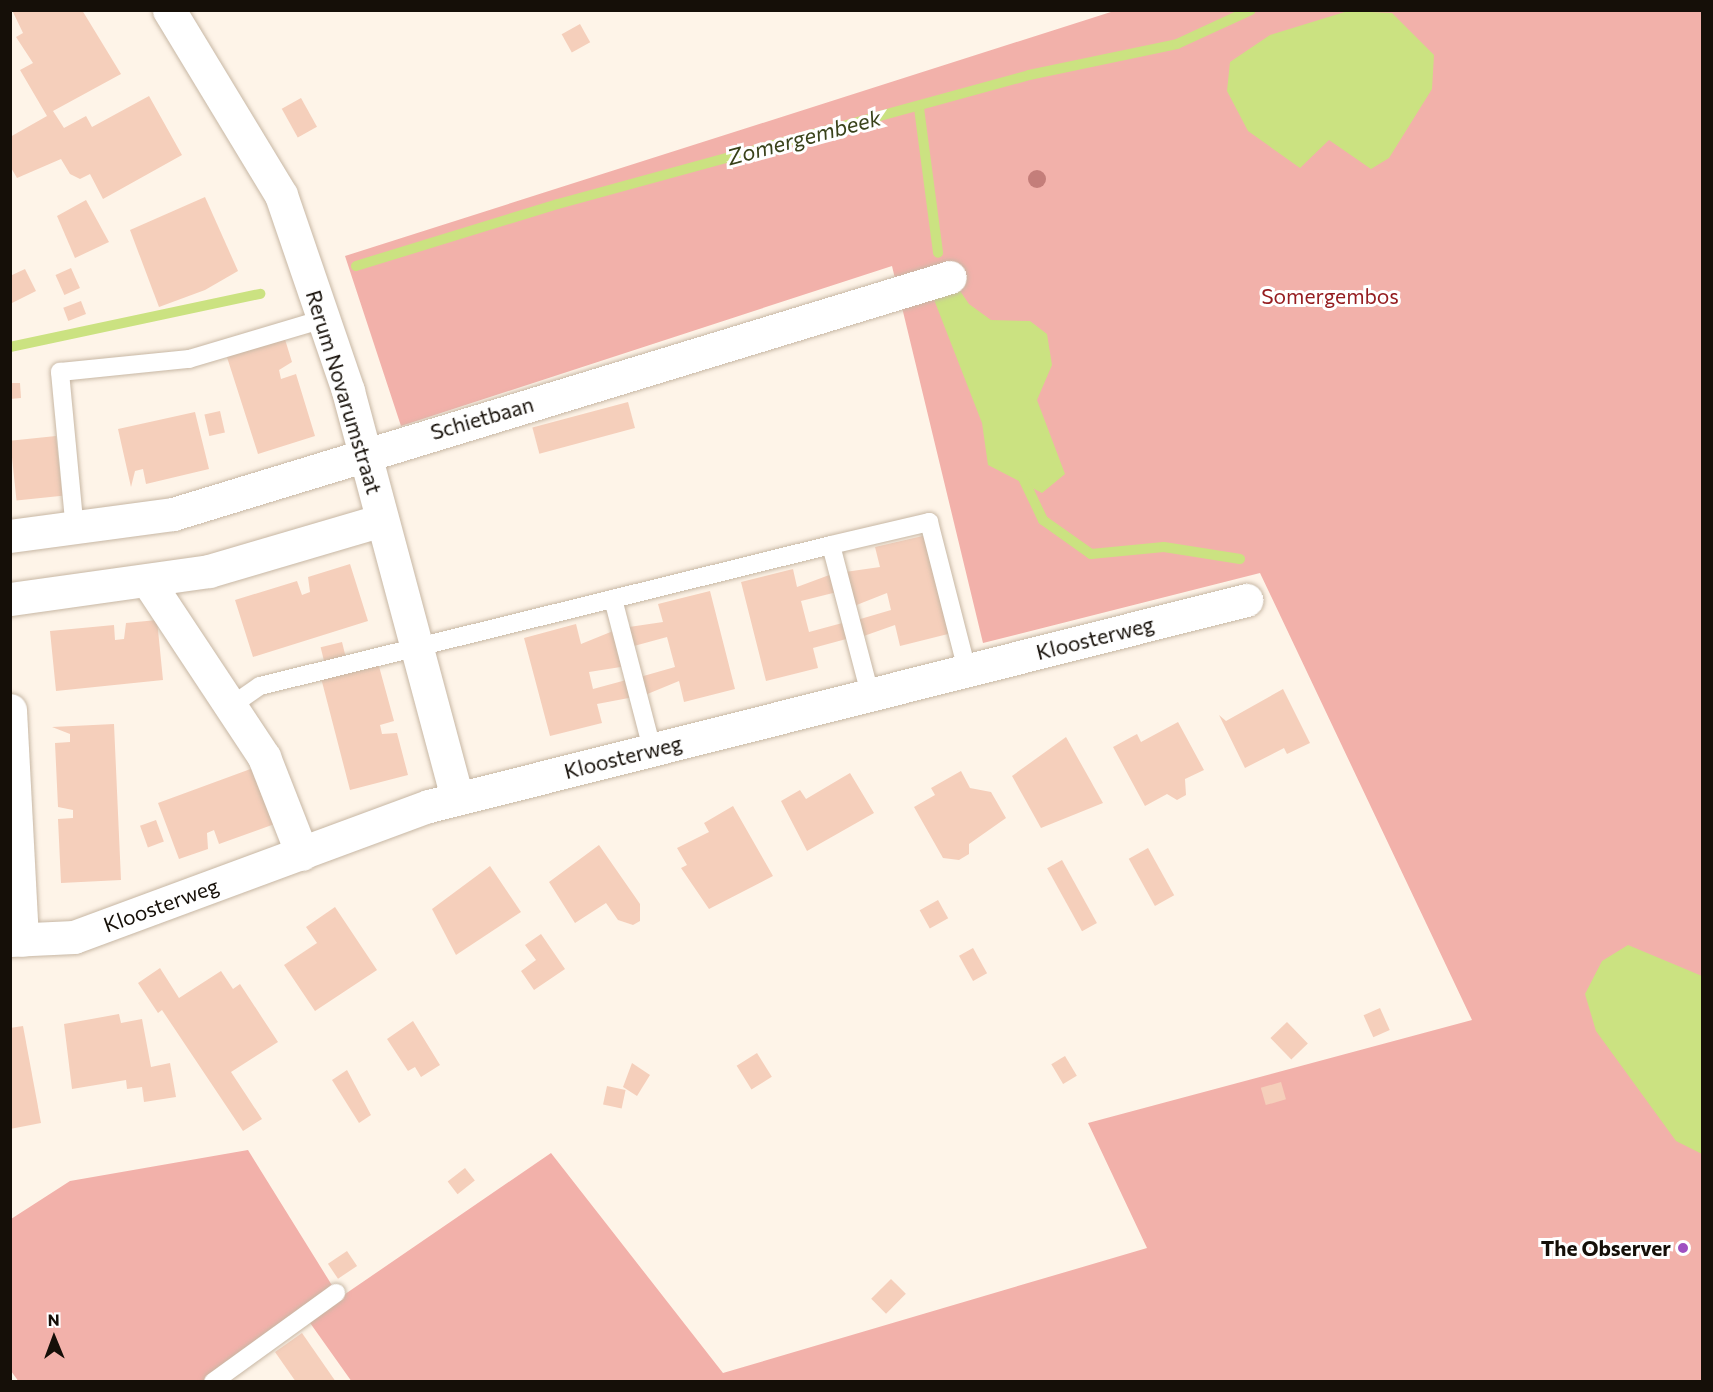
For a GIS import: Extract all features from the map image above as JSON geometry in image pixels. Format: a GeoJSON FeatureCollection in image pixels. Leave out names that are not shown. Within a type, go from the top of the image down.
{"type":"FeatureCollection","features":[{"type":"Feature","properties":{"kind":"street","name":"Rerum Novarumstraat"},"geometry":{"type":"LineString","coordinates":[[169,10],[281,195],[365,452],[457,799]]}},
{"type":"Feature","properties":{"kind":"street","name":"Schietbaan"},"geometry":{"type":"LineString","coordinates":[[10,536],[75,531],[173,514],[365,452],[937,281]]}},
{"type":"Feature","properties":{"kind":"street"},"geometry":{"type":"LineString","coordinates":[[10,599],[148,583],[209,572],[382,520]]}},
{"type":"Feature","properties":{"kind":"street"},"geometry":{"type":"LineString","coordinates":[[148,583],[237,702],[264,757],[302,854]]}},
{"type":"Feature","properties":{"kind":"street","name":"Kloosterweg"},"geometry":{"type":"LineString","coordinates":[[16,940],[74,937],[457,799],[1246,600]]}},
{"type":"Feature","properties":{"kind":"street"},"geometry":{"type":"LineString","coordinates":[[10,710],[16,940]]}},
{"type":"Feature","properties":{"kind":"lane"},"geometry":{"type":"LineString","coordinates":[[75,531],[60,372],[189,359],[323,318]]}},
{"type":"Feature","properties":{"kind":"lane"},"geometry":{"type":"LineString","coordinates":[[237,702],[260,686],[928,522],[967,670]]}},
{"type":"Feature","properties":{"kind":"lane"},"geometry":{"type":"LineString","coordinates":[[831,545],[870,694]]}},
{"type":"Feature","properties":{"kind":"lane"},"geometry":{"type":"LineString","coordinates":[[613,599],[652,749]]}},
{"type":"Feature","properties":{"kind":"lane"},"geometry":{"type":"LineString","coordinates":[[213,1382],[336,1293]]}},
{"type":"Feature","properties":{"kind":"green space","name":"Somergembos"},"geometry":{"type":"Polygon","coordinates":[[[1114,11],[1702,11],[1702,1381],[352,1382],[308,1320],[219,1381],[19,1382],[11,1371],[11,1219],[70,1181],[248,1150],[338,1295],[316,1314],[551,1153],[723,1373],[1147,1248],[1088,1123],[1472,1020],[1260,573],[983,643],[892,266],[401,426],[345,256],[1114,11]]]}},
{"type":"Feature","properties":{"kind":"shaded area"},"geometry":{"type":"Polygon","coordinates":[[[1348,11],[1392,13],[1434,55],[1432,89],[1389,158],[1371,169],[1329,140],[1300,168],[1248,131],[1227,91],[1230,62],[1270,35],[1348,11]]]}},
{"type":"Feature","properties":{"kind":"shaded area"},"geometry":{"type":"Polygon","coordinates":[[[958,288],[969,304],[991,320],[1030,321],[1047,334],[1052,365],[1037,400],[1065,474],[1042,493],[988,465],[982,423],[933,297],[958,288]]]}},
{"type":"Feature","properties":{"kind":"shaded area"},"geometry":{"type":"Polygon","coordinates":[[[1628,945],[1702,976],[1702,1154],[1676,1141],[1596,1031],[1585,994],[1602,961],[1628,945]]]}},
{"type":"Feature","properties":{"kind":"building"},"geometry":{"type":"Polygon","coordinates":[[[12,10],[82,10],[121,74],[53,111],[64,128],[86,116],[92,127],[149,96],[182,155],[103,199],[90,174],[80,179],[70,174],[61,159],[17,178],[10,166],[10,137],[47,116],[20,70],[33,63],[16,37],[23,33],[12,10]]]}},
{"type":"Feature","properties":{"kind":"building"},"geometry":{"type":"Polygon","coordinates":[[[580,24],[590,42],[572,53],[562,34],[580,24]]]}},
{"type":"Feature","properties":{"kind":"building"},"geometry":{"type":"Polygon","coordinates":[[[301,98],[317,127],[298,138],[282,109],[301,98]]]}},
{"type":"Feature","properties":{"kind":"building"},"geometry":{"type":"Polygon","coordinates":[[[205,197],[238,271],[205,290],[159,307],[130,230],[205,197]]]}},
{"type":"Feature","properties":{"kind":"building"},"geometry":{"type":"Polygon","coordinates":[[[86,200],[109,242],[75,258],[57,216],[86,200]]]}},
{"type":"Feature","properties":{"kind":"building"},"geometry":{"type":"Polygon","coordinates":[[[71,268],[80,288],[64,295],[55,275],[71,268]]]}},
{"type":"Feature","properties":{"kind":"building"},"geometry":{"type":"Polygon","coordinates":[[[25,269],[36,291],[12,303],[10,276],[25,269]]]}},
{"type":"Feature","properties":{"kind":"building"},"geometry":{"type":"Polygon","coordinates":[[[81,301],[86,314],[68,321],[63,308],[81,301]]]}},
{"type":"Feature","properties":{"kind":"building"},"geometry":{"type":"Polygon","coordinates":[[[283,333],[292,362],[279,370],[281,379],[296,374],[315,436],[258,454],[225,351],[283,333]]]}},
{"type":"Feature","properties":{"kind":"building"},"geometry":{"type":"Polygon","coordinates":[[[10,383],[20,383],[21,398],[10,399],[10,383]]]}},
{"type":"Feature","properties":{"kind":"building"},"geometry":{"type":"Polygon","coordinates":[[[628,402],[635,428],[539,454],[532,428],[628,402]]]}},
{"type":"Feature","properties":{"kind":"building"},"geometry":{"type":"Polygon","coordinates":[[[220,411],[225,432],[209,436],[204,415],[220,411]]]}},
{"type":"Feature","properties":{"kind":"building"},"geometry":{"type":"Polygon","coordinates":[[[195,412],[209,469],[146,484],[143,469],[135,471],[131,487],[118,429],[195,412]]]}},
{"type":"Feature","properties":{"kind":"building"},"geometry":{"type":"Polygon","coordinates":[[[56,436],[62,496],[17,500],[10,441],[56,436]]]}},
{"type":"Feature","properties":{"kind":"building"},"geometry":{"type":"Polygon","coordinates":[[[927,535],[952,633],[900,646],[895,625],[861,637],[857,620],[891,610],[887,593],[854,606],[845,572],[880,567],[875,547],[927,535]]]}},
{"type":"Feature","properties":{"kind":"building"},"geometry":{"type":"Polygon","coordinates":[[[350,564],[368,621],[253,657],[235,600],[297,581],[302,595],[310,592],[308,577],[350,564]]]}},
{"type":"Feature","properties":{"kind":"building"},"geometry":{"type":"Polygon","coordinates":[[[793,569],[797,587],[832,574],[837,592],[801,601],[809,632],[846,622],[850,638],[813,648],[818,668],[766,681],[741,582],[793,569]]]}},
{"type":"Feature","properties":{"kind":"building"},"geometry":{"type":"Polygon","coordinates":[[[710,591],[735,689],[684,702],[679,681],[645,695],[640,677],[675,667],[667,637],[634,646],[629,627],[663,622],[658,604],[710,591]]]}},
{"type":"Feature","properties":{"kind":"building"},"geometry":{"type":"Polygon","coordinates":[[[157,620],[163,680],[56,691],[50,631],[114,625],[115,640],[124,639],[126,623],[157,620]]]}},
{"type":"Feature","properties":{"kind":"building"},"geometry":{"type":"Polygon","coordinates":[[[576,624],[581,644],[618,629],[627,666],[589,672],[593,689],[630,679],[634,697],[597,704],[602,723],[550,736],[524,638],[576,624]]]}},
{"type":"Feature","properties":{"kind":"building"},"geometry":{"type":"Polygon","coordinates":[[[342,642],[346,658],[325,663],[321,647],[342,642]]]}},
{"type":"Feature","properties":{"kind":"building"},"geometry":{"type":"Polygon","coordinates":[[[377,659],[394,721],[380,725],[382,734],[397,733],[408,775],[350,790],[320,674],[377,659]]]}},
{"type":"Feature","properties":{"kind":"building"},"geometry":{"type":"Polygon","coordinates":[[[1283,689],[1310,743],[1287,754],[1284,748],[1245,768],[1219,715],[1226,721],[1283,689]]]}},
{"type":"Feature","properties":{"kind":"building"},"geometry":{"type":"Polygon","coordinates":[[[1178,722],[1204,770],[1185,779],[1186,795],[1177,800],[1167,794],[1145,806],[1113,747],[1137,734],[1141,742],[1178,722]]]}},
{"type":"Feature","properties":{"kind":"building"},"geometry":{"type":"Polygon","coordinates":[[[114,724],[121,880],[61,883],[58,819],[73,818],[73,810],[58,807],[55,743],[70,742],[70,734],[52,727],[114,724]]]}},
{"type":"Feature","properties":{"kind":"building"},"geometry":{"type":"Polygon","coordinates":[[[1066,737],[1103,803],[1041,828],[1012,776],[1066,737]]]}},
{"type":"Feature","properties":{"kind":"building"},"geometry":{"type":"Polygon","coordinates":[[[259,766],[280,822],[219,844],[214,830],[207,833],[208,849],[179,859],[158,803],[259,766]]]}},
{"type":"Feature","properties":{"kind":"building"},"geometry":{"type":"Polygon","coordinates":[[[961,771],[970,788],[991,792],[1006,818],[969,844],[969,854],[959,860],[943,858],[914,807],[935,795],[931,788],[961,771]]]}},
{"type":"Feature","properties":{"kind":"building"},"geometry":{"type":"Polygon","coordinates":[[[850,773],[874,813],[807,851],[781,801],[800,790],[806,799],[850,773]]]}},
{"type":"Feature","properties":{"kind":"building"},"geometry":{"type":"Polygon","coordinates":[[[733,806],[773,876],[709,909],[681,868],[687,865],[677,848],[709,832],[704,823],[733,806]]]}},
{"type":"Feature","properties":{"kind":"building"},"geometry":{"type":"Polygon","coordinates":[[[156,820],[164,842],[148,847],[140,826],[156,820]]]}},
{"type":"Feature","properties":{"kind":"building"},"geometry":{"type":"Polygon","coordinates":[[[599,845],[640,904],[640,921],[633,925],[618,920],[606,903],[575,923],[549,882],[599,845]]]}},
{"type":"Feature","properties":{"kind":"building"},"geometry":{"type":"Polygon","coordinates":[[[1148,848],[1174,895],[1155,906],[1129,859],[1148,848]]]}},
{"type":"Feature","properties":{"kind":"building"},"geometry":{"type":"Polygon","coordinates":[[[1062,860],[1097,923],[1082,931],[1047,868],[1062,860]]]}},
{"type":"Feature","properties":{"kind":"building"},"geometry":{"type":"Polygon","coordinates":[[[490,866],[521,912],[456,955],[432,909],[490,866]]]}},
{"type":"Feature","properties":{"kind":"building"},"geometry":{"type":"Polygon","coordinates":[[[938,900],[948,918],[930,929],[920,910],[938,900]]]}},
{"type":"Feature","properties":{"kind":"building"},"geometry":{"type":"Polygon","coordinates":[[[335,907],[377,970],[315,1011],[284,965],[317,943],[306,927],[335,907]]]}},
{"type":"Feature","properties":{"kind":"building"},"geometry":{"type":"Polygon","coordinates":[[[541,934],[565,969],[534,990],[521,971],[536,960],[525,945],[541,934]]]}},
{"type":"Feature","properties":{"kind":"building"},"geometry":{"type":"Polygon","coordinates":[[[973,948],[987,973],[973,981],[959,956],[973,948]]]}},
{"type":"Feature","properties":{"kind":"building"},"geometry":{"type":"Polygon","coordinates":[[[160,968],[179,998],[221,971],[233,989],[240,984],[278,1042],[231,1072],[262,1119],[243,1131],[162,1010],[158,1013],[138,983],[160,968]]]}},
{"type":"Feature","properties":{"kind":"building"},"geometry":{"type":"Polygon","coordinates":[[[1380,1008],[1390,1030],[1373,1037],[1364,1015],[1380,1008]]]}},
{"type":"Feature","properties":{"kind":"building"},"geometry":{"type":"Polygon","coordinates":[[[119,1014],[121,1023],[142,1019],[151,1067],[170,1063],[176,1097],[144,1102],[142,1087],[127,1089],[126,1080],[72,1089],[64,1024],[119,1014]]]}},
{"type":"Feature","properties":{"kind":"building"},"geometry":{"type":"Polygon","coordinates":[[[413,1021],[440,1065],[421,1077],[415,1067],[408,1071],[387,1039],[413,1021]]]}},
{"type":"Feature","properties":{"kind":"building"},"geometry":{"type":"Polygon","coordinates":[[[1287,1022],[1308,1044],[1291,1060],[1270,1038],[1287,1022]]]}},
{"type":"Feature","properties":{"kind":"building"},"geometry":{"type":"Polygon","coordinates":[[[23,1026],[41,1123],[10,1129],[10,1028],[23,1026]]]}},
{"type":"Feature","properties":{"kind":"building"},"geometry":{"type":"Polygon","coordinates":[[[757,1053],[772,1077],[751,1089],[737,1066],[757,1053]]]}},
{"type":"Feature","properties":{"kind":"building"},"geometry":{"type":"Polygon","coordinates":[[[1065,1056],[1077,1076],[1063,1084],[1051,1064],[1065,1056]]]}},
{"type":"Feature","properties":{"kind":"building"},"geometry":{"type":"Polygon","coordinates":[[[632,1063],[650,1075],[637,1096],[623,1087],[632,1063]]]}},
{"type":"Feature","properties":{"kind":"building"},"geometry":{"type":"Polygon","coordinates":[[[347,1070],[371,1115],[359,1123],[332,1080],[347,1070]]]}},
{"type":"Feature","properties":{"kind":"building"},"geometry":{"type":"Polygon","coordinates":[[[1281,1082],[1286,1099],[1266,1105],[1261,1088],[1281,1082]]]}},
{"type":"Feature","properties":{"kind":"building"},"geometry":{"type":"Polygon","coordinates":[[[607,1086],[626,1090],[622,1109],[603,1105],[607,1086]]]}},
{"type":"Feature","properties":{"kind":"building"},"geometry":{"type":"Polygon","coordinates":[[[465,1168],[475,1181],[458,1194],[448,1182],[465,1168]]]}},
{"type":"Feature","properties":{"kind":"building"},"geometry":{"type":"Polygon","coordinates":[[[347,1251],[357,1266],[338,1279],[328,1264],[347,1251]]]}},
{"type":"Feature","properties":{"kind":"building"},"geometry":{"type":"Polygon","coordinates":[[[891,1279],[906,1294],[886,1314],[871,1299],[891,1279]]]}},
{"type":"Feature","properties":{"kind":"building"},"geometry":{"type":"Polygon","coordinates":[[[302,1333],[336,1382],[296,1382],[275,1352],[302,1333]]]}},
{"type":"Feature","properties":{"kind":"waterway","name":"Zomergembeek"},"geometry":{"type":"LineString","coordinates":[[356,266],[558,204],[1029,75],[1177,44],[1251,10]]}},
{"type":"Feature","properties":{"kind":"waterway"},"geometry":{"type":"LineString","coordinates":[[919,108],[938,253]]}},
{"type":"Feature","properties":{"kind":"waterway"},"geometry":{"type":"LineString","coordinates":[[10,347],[260,294]]}},
{"type":"Feature","properties":{"kind":"waterway"},"geometry":{"type":"LineString","coordinates":[[1022,476],[1043,520],[1091,554],[1164,547],[1240,559]]}},
{"type":"Feature","properties":{"kind":"place","name":"The Observer"},"geometry":{"type":"Point","coordinates":[1683,1248]}}]}
